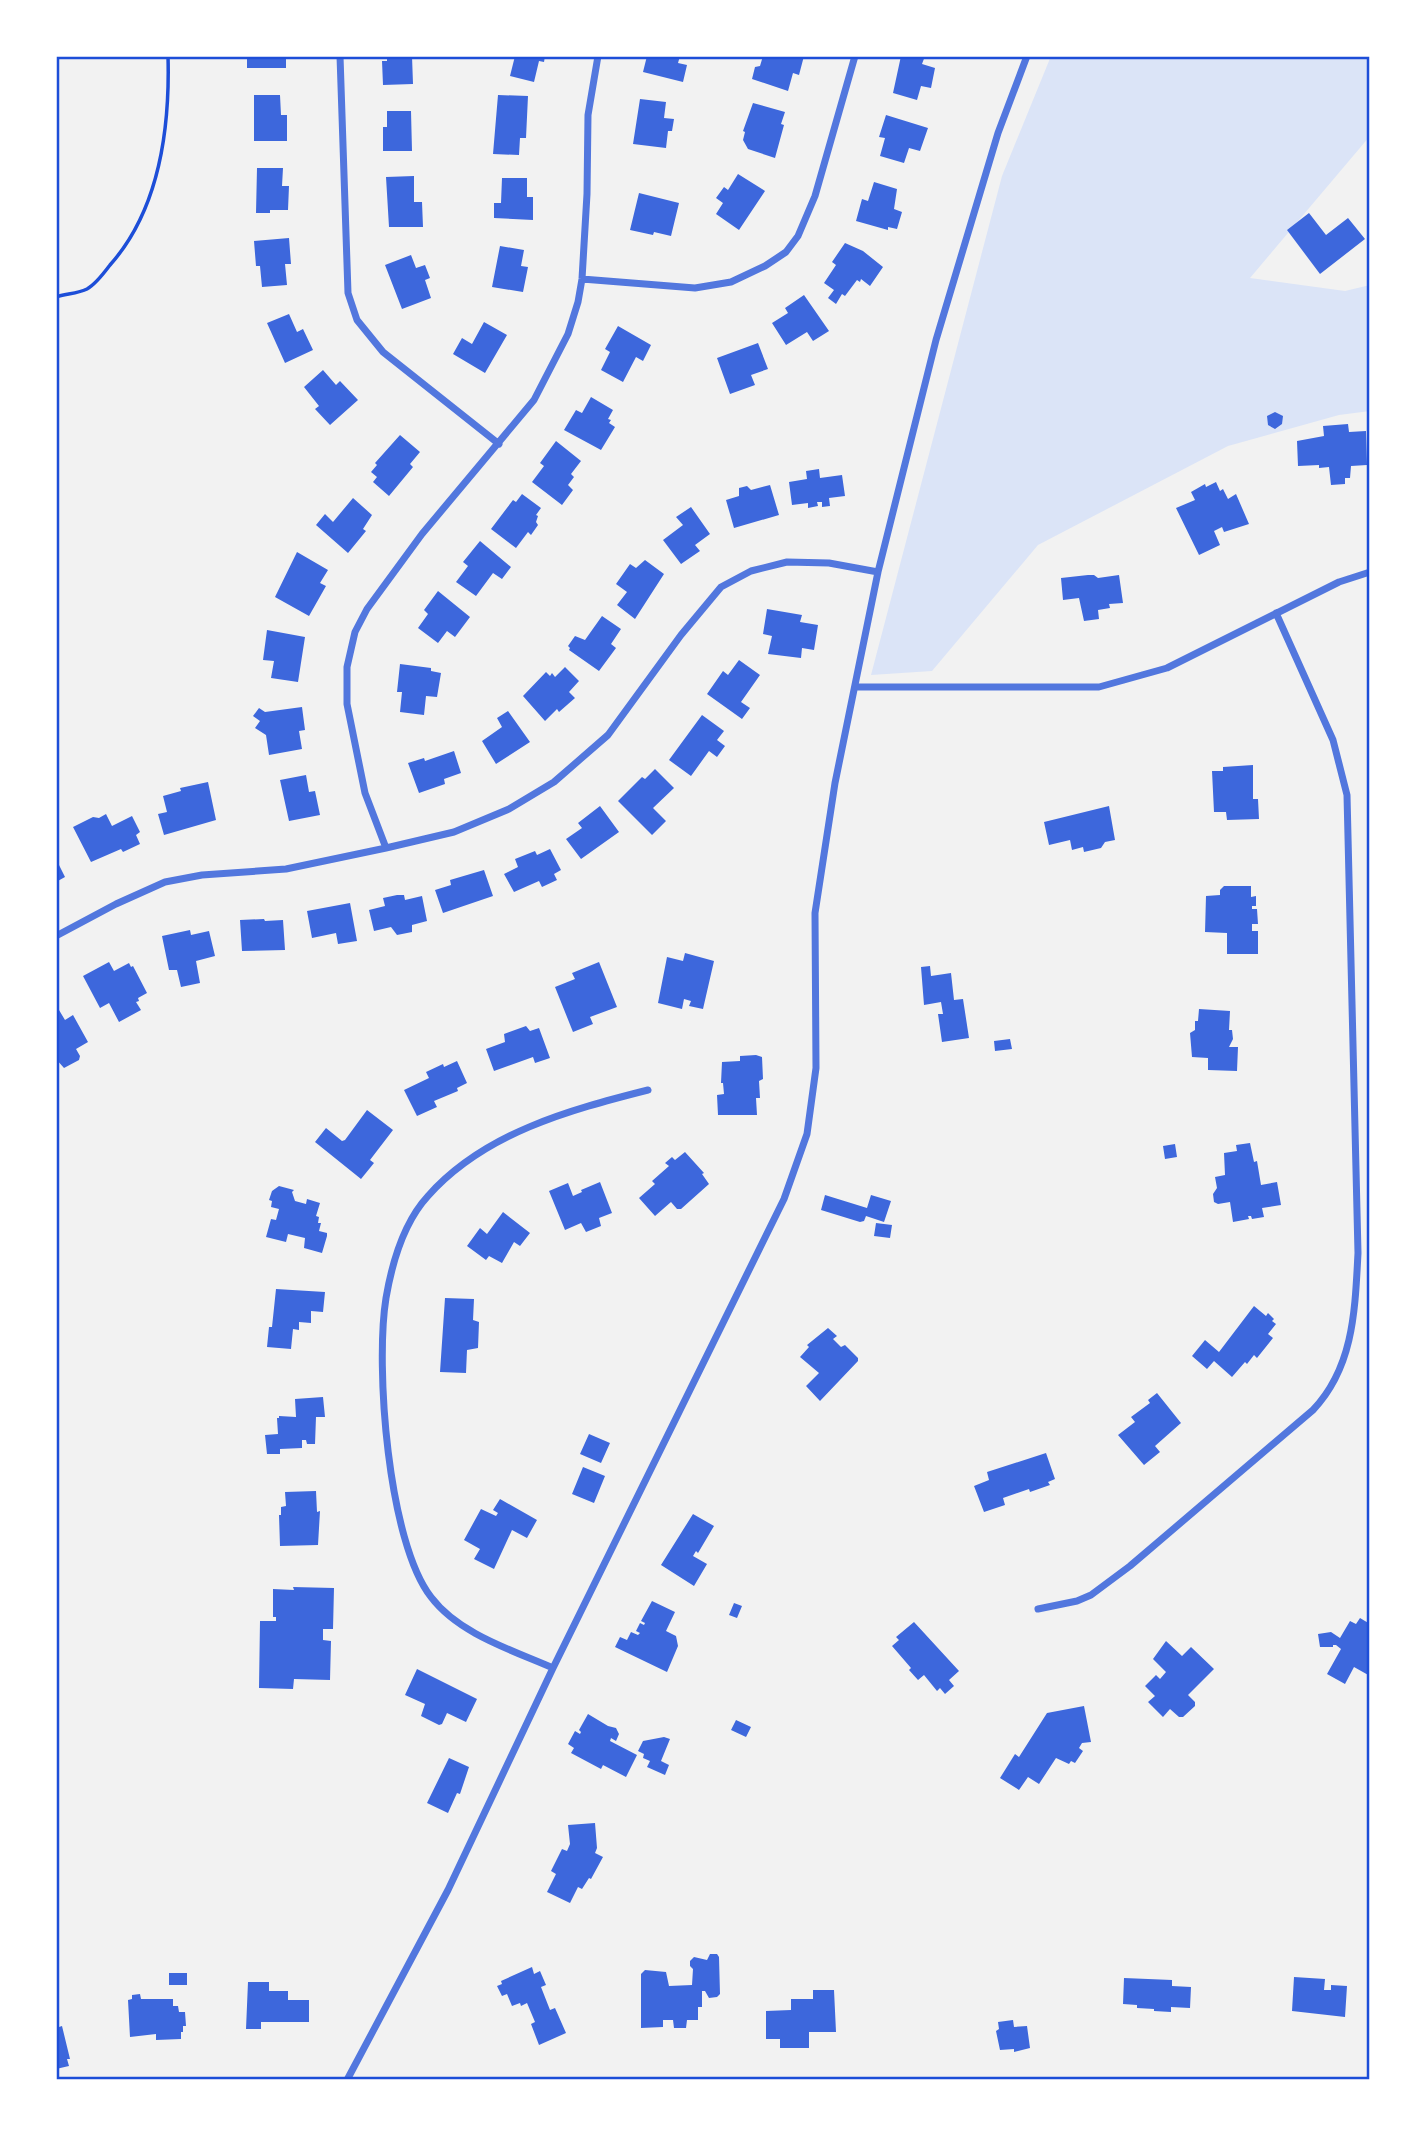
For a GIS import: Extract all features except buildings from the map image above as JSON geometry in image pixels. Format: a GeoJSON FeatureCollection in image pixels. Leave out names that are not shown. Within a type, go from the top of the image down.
{"type":"FeatureCollection","features":[{"type":"Feature","properties":{"kind":"street"},"geometry":{"type":"LineString","coordinates":[[340,56],[348,293],[357,320],[383,352],[499,444]]}},
{"type":"Feature","properties":{"kind":"street"},"geometry":{"type":"LineString","coordinates":[[386,848],[365,793],[347,704],[347,667],[355,632],[367,608],[422,534],[534,400],[568,334],[582,279],[588,115],[598,56]]}},
{"type":"Feature","properties":{"kind":"street"},"geometry":{"type":"LineString","coordinates":[[582,279],[695,288],[731,282],[765,267],[786,252],[798,236],[815,196],[855,56]]}},
{"type":"Feature","properties":{"kind":"street"},"geometry":{"type":"LineString","coordinates":[[347,2080],[449,1890],[553,1668],[784,1199],[807,1134],[816,1068],[815,913],[835,783],[878,572],[936,341],[998,133],[1027,56]]}},
{"type":"Feature","properties":{"kind":"street"},"geometry":{"type":"LineString","coordinates":[[56,936],[165,882],[202,875],[286,869],[386,848],[454,832],[509,809],[554,782],[608,735],[681,635],[721,587],[751,571],[787,562],[829,563],[878,572]]}},
{"type":"Feature","properties":{"kind":"street"},"geometry":{"type":"LineString","coordinates":[[855,687],[1098,687],[1167,668],[1339,582],[1370,572]]}},
{"type":"Feature","properties":{"kind":"street"},"geometry":{"type":"LineString","coordinates":[[1038,1609],[1068,1604],[1091,1595],[1130,1566],[1313,1410],[1326,1397],[1344,1363],[1354,1322],[1357,1253],[1348,795],[1334,740],[1276,614]]}},
{"type":"Feature","properties":{"kind":"street"},"geometry":{"type":"LineString","coordinates":[[553,1668],[483,1637],[452,1617],[430,1597],[412,1563],[396,1500],[386,1435],[381,1371],[386,1300],[392,1270],[409,1225],[426,1198],[457,1167],[492,1143],[549,1119],[648,1090]]}},
{"type":"Feature","properties":{"kind":"path"},"geometry":{"type":"LineString","coordinates":[[56,297],[88,288],[96,281],[126,247],[148,201],[153,190],[162,143],[169,85],[168,56]]}},
{"type":"Feature","properties":{"kind":"shaded area"},"geometry":{"type":"Polygon","coordinates":[[[1051,56],[1370,56],[1370,136],[1250,278],[1345,291],[1370,285],[1370,411],[1339,415],[1228,446],[1038,545],[932,671],[871,675],[1002,176],[1051,56]]]}}]}
